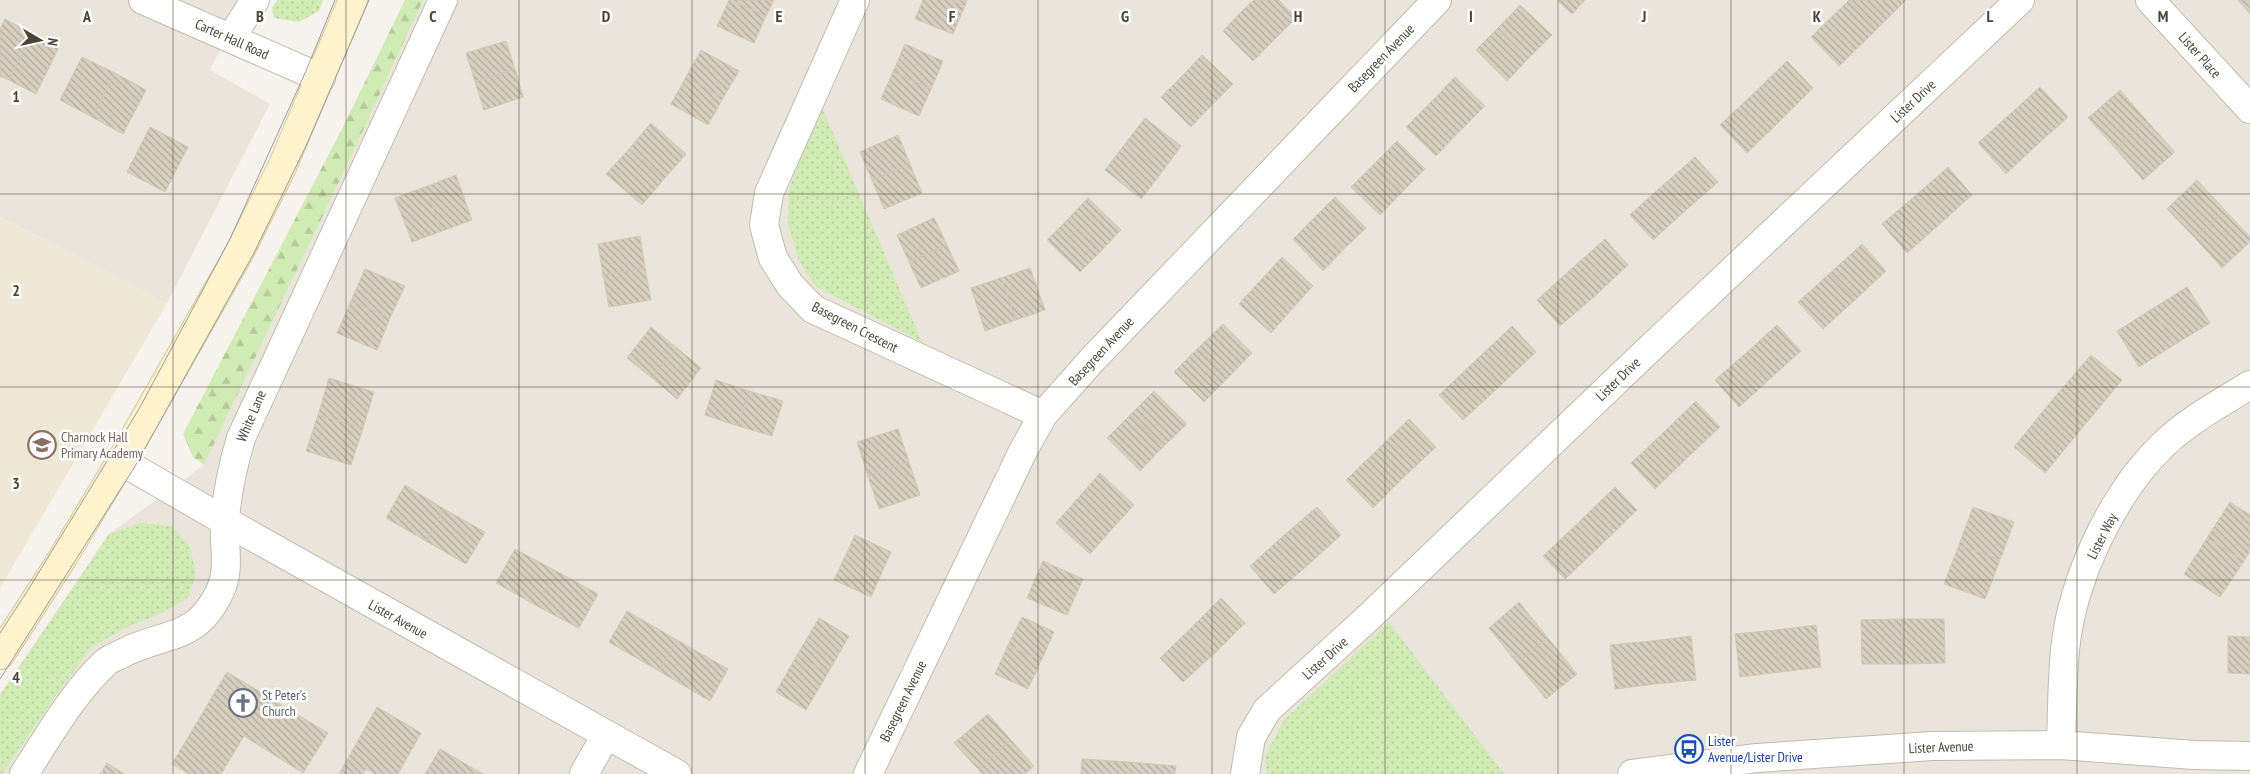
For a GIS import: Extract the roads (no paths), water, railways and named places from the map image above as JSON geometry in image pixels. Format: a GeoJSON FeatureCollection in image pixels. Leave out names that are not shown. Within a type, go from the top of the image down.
{"type":"FeatureCollection","features":[{"type":"Feature","properties":{"kind":"main road"},"geometry":{"type":"LineString","coordinates":[[0,655],[122,461],[239,252],[282,167],[353,0]]}},
{"type":"Feature","properties":{"kind":"street","name":"Carter Hall Road"},"geometry":{"type":"LineString","coordinates":[[143,0],[321,78]]}},
{"type":"Feature","properties":{"kind":"street"},"geometry":{"type":"LineString","coordinates":[[231,38],[255,0]]}},
{"type":"Feature","properties":{"kind":"street","name":"White Lane"},"geometry":{"type":"LineString","coordinates":[[24,774],[80,690],[106,662],[135,648],[169,638],[196,625],[210,610],[221,590],[227,567],[225,521],[232,468],[240,438],[443,0]]}},
{"type":"Feature","properties":{"kind":"street","name":"Basegreen Crescent"},"geometry":{"type":"LineString","coordinates":[[855,0],[769,193],[764,226],[773,258],[790,285],[813,309],[1043,415]]}},
{"type":"Feature","properties":{"kind":"street","name":"Basegreen Avenue"},"geometry":{"type":"LineString","coordinates":[[868,774],[1022,452],[1043,415],[1092,360],[1437,0]]}},
{"type":"Feature","properties":{"kind":"street","name":"Lister Drive"},"geometry":{"type":"LineString","coordinates":[[1246,774],[1251,737],[1267,710],[1369,617],[1644,354],[2020,0]]}},
{"type":"Feature","properties":{"kind":"street","name":"Lister Place"},"geometry":{"type":"LineString","coordinates":[[2150,0],[2250,109]]}},
{"type":"Feature","properties":{"kind":"street","name":"Lister Way"},"geometry":{"type":"LineString","coordinates":[[2061,745],[2065,650],[2077,587],[2098,538],[2127,489],[2163,445],[2213,408],[2250,385]]}},
{"type":"Feature","properties":{"kind":"street","name":"Lister Avenue"},"geometry":{"type":"LineString","coordinates":[[122,461],[225,521],[677,774]]}},
{"type":"Feature","properties":{"kind":"street"},"geometry":{"type":"LineString","coordinates":[[584,774],[606,735]]}},
{"type":"Feature","properties":{"kind":"street","name":"Lister Avenue"},"geometry":{"type":"LineString","coordinates":[[1632,774],[1757,758],[1932,746],[2061,745],[2194,764],[2250,756]]}},
{"type":"Feature","properties":{"kind":"tram line"},"geometry":{"type":"LineString","coordinates":[[0,633],[139,409],[230,239],[306,71],[335,0]]}},
{"type":"Feature","properties":{"kind":"tram line"},"geometry":{"type":"LineString","coordinates":[[0,679],[134,468],[254,253],[306,146],[369,0]]}},
{"type":"Feature","properties":{"kind":"place","name":"Charnock Hall Primary Academy"},"geometry":{"type":"Point","coordinates":[42,445]}},
{"type":"Feature","properties":{"kind":"place","name":"St Peter’s Church"},"geometry":{"type":"Point","coordinates":[243,703]}},
{"type":"Feature","properties":{"kind":"place","name":"Lister Avenue/Lister Drive"},"geometry":{"type":"Point","coordinates":[1689,749]}}]}
